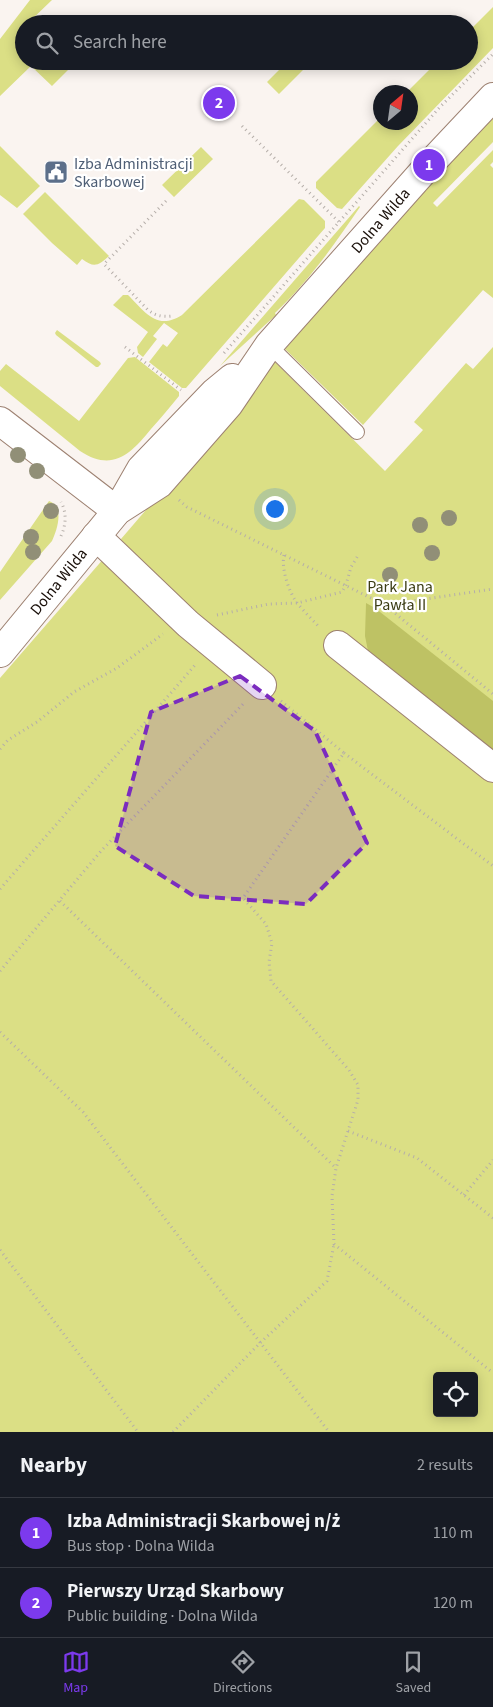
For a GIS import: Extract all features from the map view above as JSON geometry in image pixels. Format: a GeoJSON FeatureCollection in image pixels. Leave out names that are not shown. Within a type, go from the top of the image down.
{"type":"FeatureCollection","features":[{"type":"Feature","properties":{"kind":"street","name":"Dolna Wilda"},"geometry":{"type":"LineString","coordinates":[[0,653],[117,511],[141,469],[215,392],[269,345],[429,165],[493,97]]}},
{"type":"Feature","properties":{"kind":"street"},"geometry":{"type":"LineString","coordinates":[[0,422],[117,511]]}},
{"type":"Feature","properties":{"kind":"street"},"geometry":{"type":"LineString","coordinates":[[96,536],[188,624],[262,685]]}},
{"type":"Feature","properties":{"kind":"street"},"geometry":{"type":"LineString","coordinates":[[338,645],[493,768]]}},
{"type":"Feature","properties":{"kind":"lane"},"geometry":{"type":"LineString","coordinates":[[269,345],[357,432]]}},
{"type":"Feature","properties":{"kind":"path"},"geometry":{"type":"LineString","coordinates":[[478,69],[493,54]]}},
{"type":"Feature","properties":{"kind":"path"},"geometry":{"type":"LineString","coordinates":[[219,358],[440,107],[477,70]]}},
{"type":"Feature","properties":{"kind":"path"},"geometry":{"type":"LineString","coordinates":[[242,126],[339,222]]}},
{"type":"Feature","properties":{"kind":"path"},"geometry":{"type":"LineString","coordinates":[[166,201],[104,264],[148,310],[155,315],[163,317],[172,316]]}},
{"type":"Feature","properties":{"kind":"path"},"geometry":{"type":"LineString","coordinates":[[125,347],[187,396]]}},
{"type":"Feature","properties":{"kind":"path"},"geometry":{"type":"LineString","coordinates":[[172,495],[187,507],[385,606],[493,694]]}},
{"type":"Feature","properties":{"kind":"path"},"geometry":{"type":"LineString","coordinates":[[58,543],[63,532],[65,520],[65,509],[61,500]]}},
{"type":"Feature","properties":{"kind":"path"},"geometry":{"type":"LineString","coordinates":[[0,749],[8,740],[37,722],[74,692],[117,668],[175,625],[188,624],[230,611],[269,604],[297,603],[342,592],[346,586],[351,567],[359,554]]}},
{"type":"Feature","properties":{"kind":"path"},"geometry":{"type":"LineString","coordinates":[[284,555],[283,563],[290,588],[297,603],[338,645]]}},
{"type":"Feature","properties":{"kind":"path"},"geometry":{"type":"LineString","coordinates":[[385,606],[493,589]]}},
{"type":"Feature","properties":{"kind":"path"},"geometry":{"type":"LineString","coordinates":[[0,889],[213,645]]}},
{"type":"Feature","properties":{"kind":"path"},"geometry":{"type":"LineString","coordinates":[[0,971],[101,852],[262,685],[344,753],[493,866]]}},
{"type":"Feature","properties":{"kind":"path"},"geometry":{"type":"LineString","coordinates":[[173,1432],[260,1343],[327,1281],[334,1244],[332,1196],[336,1168],[358,1100],[358,1085],[349,1070],[271,981],[269,962],[272,943],[266,924],[243,898],[344,753]]}},
{"type":"Feature","properties":{"kind":"path"},"geometry":{"type":"LineString","coordinates":[[60,901],[336,1168]]}},
{"type":"Feature","properties":{"kind":"path"},"geometry":{"type":"LineString","coordinates":[[0,1032],[83,1112],[329,1432]]}},
{"type":"Feature","properties":{"kind":"path"},"geometry":{"type":"LineString","coordinates":[[348,1131],[417,1158],[493,1218]]}},
{"type":"Feature","properties":{"kind":"path"},"geometry":{"type":"LineString","coordinates":[[464,1195],[493,1160]]}},
{"type":"Feature","properties":{"kind":"path"},"geometry":{"type":"LineString","coordinates":[[334,1244],[493,1374]]}},
{"type":"Feature","properties":{"kind":"path"},"geometry":{"type":"LineString","coordinates":[[0,1250],[138,1432]]}},
{"type":"Feature","properties":{"kind":"highlighted area"},"geometry":{"type":"Polygon","coordinates":[[[240,676],[315,731],[367,843],[306,904],[194,896],[115,846],[151,712],[240,676]]]}},
{"type":"Feature","properties":{"kind":"green space"},"geometry":{"type":"Polygon","coordinates":[[[30,0],[52,0],[36,15],[18,15],[30,0]]]}},
{"type":"Feature","properties":{"kind":"green space"},"geometry":{"type":"Polygon","coordinates":[[[493,7],[493,48],[478,63],[478,22],[493,7]]]}},
{"type":"Feature","properties":{"kind":"green space"},"geometry":{"type":"Polygon","coordinates":[[[15,20],[15,70],[27,70],[0,96],[0,39],[15,20]]]}},
{"type":"Feature","properties":{"kind":"green space"},"geometry":{"type":"Polygon","coordinates":[[[35,70],[68,70],[52,86],[35,70]]]}},
{"type":"Feature","properties":{"kind":"green space"},"geometry":{"type":"Polygon","coordinates":[[[279,70],[303,70],[279,94],[267,82],[279,70]]]}},
{"type":"Feature","properties":{"kind":"green space"},"geometry":{"type":"Polygon","coordinates":[[[429,70],[472,70],[418,125],[418,85],[414,85],[429,70]]]}},
{"type":"Feature","properties":{"kind":"green space"},"geometry":{"type":"Polygon","coordinates":[[[493,117],[493,142],[433,203],[437,207],[493,150],[493,162],[490,165],[493,168],[493,298],[483,290],[363,425],[285,349],[420,192],[493,117]]]}},
{"type":"Feature","properties":{"kind":"green space"},"geometry":{"type":"Polygon","coordinates":[[[373,125],[373,130],[414,130],[342,209],[337,208],[316,188],[316,182],[373,125]]]}},
{"type":"Feature","properties":{"kind":"green space"},"geometry":{"type":"Polygon","coordinates":[[[0,146],[40,186],[17,208],[0,195],[0,146]]]}},
{"type":"Feature","properties":{"kind":"green space"},"geometry":{"type":"Polygon","coordinates":[[[201,147],[213,159],[174,197],[162,185],[201,147]]]}},
{"type":"Feature","properties":{"kind":"green space"},"geometry":{"type":"Polygon","coordinates":[[[45,192],[109,256],[96,265],[82,259],[77,265],[52,243],[23,214],[45,192]]]}},
{"type":"Feature","properties":{"kind":"green space"},"geometry":{"type":"Polygon","coordinates":[[[299,199],[304,200],[325,221],[325,228],[186,388],[182,388],[149,362],[163,344],[167,347],[178,333],[164,323],[153,336],[157,339],[143,357],[138,353],[137,347],[148,332],[113,305],[123,295],[128,295],[146,313],[158,320],[165,321],[182,315],[299,199]]]}},
{"type":"Feature","properties":{"kind":"green space"},"geometry":{"type":"Polygon","coordinates":[[[359,206],[341,235],[299,288],[275,313],[276,315],[220,366],[359,206]]]}},
{"type":"Feature","properties":{"kind":"green space"},"geometry":{"type":"Polygon","coordinates":[[[57,330],[101,364],[96,367],[56,335],[57,330]]]}},
{"type":"Feature","properties":{"kind":"green space","name":"Park Jana Pawła II"},"geometry":{"type":"Polygon","coordinates":[[[493,347],[493,1432],[0,1432],[0,678],[105,557],[123,545],[121,539],[274,361],[385,471],[423,430],[414,422],[466,363],[473,369],[493,347]]]}},
{"type":"Feature","properties":{"kind":"green space"},"geometry":{"type":"Polygon","coordinates":[[[135,357],[179,392],[179,396],[136,446],[120,458],[111,460],[91,457],[80,451],[0,386],[0,371],[6,364],[79,421],[128,358],[135,357]]]}},
{"type":"Feature","properties":{"kind":"green space"},"geometry":{"type":"Polygon","coordinates":[[[49,501],[57,508],[58,513],[56,531],[52,541],[0,600],[0,572],[49,501]]]}},
{"type":"Feature","properties":{"kind":"green space"},"geometry":{"type":"Polygon","coordinates":[[[366,603],[375,608],[493,701],[493,762],[371,666],[365,636],[366,603]]]}},
{"type":"Feature","properties":{"kind":"place","name":"Pierwszy Urząd Skarbowy"},"geometry":{"type":"Point","coordinates":[219,103]}},
{"type":"Feature","properties":{"kind":"place","name":"Izba Administracji Skarbowej n/ż"},"geometry":{"type":"Point","coordinates":[429,165]}},
{"type":"Feature","properties":{"kind":"place","name":"Izba Administracji Skarbowej"},"geometry":{"type":"Point","coordinates":[56,172]}}]}
